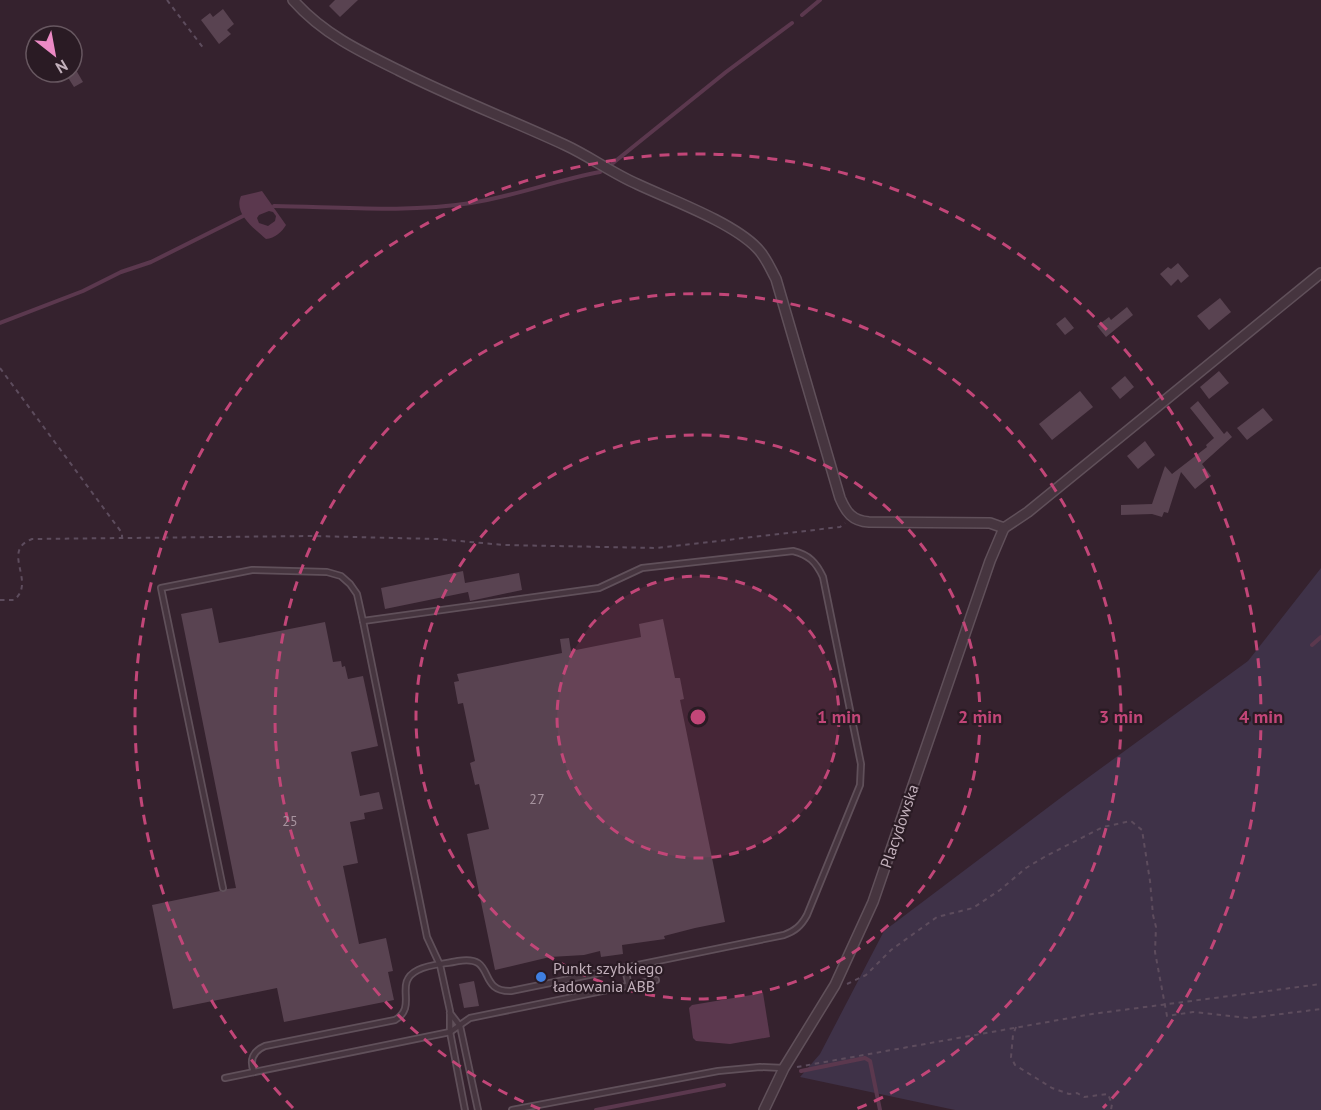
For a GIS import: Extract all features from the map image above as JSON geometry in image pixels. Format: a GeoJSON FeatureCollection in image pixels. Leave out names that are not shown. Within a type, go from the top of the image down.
{"type":"FeatureCollection","features":[{"type":"Feature","properties":{"kind":"street"},"geometry":{"type":"LineString","coordinates":[[293,0],[315,23],[352,47],[481,110],[566,145],[633,183],[726,226],[757,248],[767,260],[776,279],[840,498],[852,518],[860,521],[990,523],[1004,528],[1028,512],[1321,273]]}},
{"type":"Feature","properties":{"kind":"street","name":"Placydowska"},"geometry":{"type":"LineString","coordinates":[[764,1110],[784,1068],[835,985],[873,902],[990,561],[1004,528]]}},
{"type":"Feature","properties":{"kind":"lane"},"geometry":{"type":"LineString","coordinates":[[254,1072],[251,1061],[253,1054],[265,1046],[395,1020],[406,1009],[407,980],[412,973],[420,969],[470,959],[479,962],[492,986],[501,992],[625,969],[784,935],[802,925],[860,784],[862,775],[823,577],[813,559],[804,554],[793,551],[642,568],[598,588],[363,621]]}},
{"type":"Feature","properties":{"kind":"lane"},"geometry":{"type":"LineString","coordinates":[[223,888],[161,588],[252,570],[327,572],[341,576],[357,594],[427,937],[440,965],[450,1011],[450,1032],[465,1110]]}},
{"type":"Feature","properties":{"kind":"lane"},"geometry":{"type":"LineString","coordinates":[[625,969],[629,986]]}},
{"type":"Feature","properties":{"kind":"lane"},"geometry":{"type":"LineString","coordinates":[[225,1078],[450,1032],[470,1017],[657,980]]}},
{"type":"Feature","properties":{"kind":"lane"},"geometry":{"type":"LineString","coordinates":[[450,1011],[460,1026],[478,1110]]}},
{"type":"Feature","properties":{"kind":"lane"},"geometry":{"type":"LineString","coordinates":[[512,1110],[718,1071],[760,1067],[784,1068]]}},
{"type":"Feature","properties":{"kind":"path"},"geometry":{"type":"LineString","coordinates":[[167,0],[204,49]]}},
{"type":"Feature","properties":{"kind":"path"},"geometry":{"type":"LineString","coordinates":[[0,368],[122,533],[122,538]]}},
{"type":"Feature","properties":{"kind":"path"},"geometry":{"type":"LineString","coordinates":[[0,600],[14,600],[20,594],[22,588],[16,552],[18,546],[32,539],[324,536],[437,539],[504,545],[657,548],[840,527],[852,518]]}},
{"type":"Feature","properties":{"kind":"path"},"geometry":{"type":"LineString","coordinates":[[845,986],[866,975],[891,950],[937,916],[973,908],[1000,890],[1026,868],[1046,856],[1103,827],[1131,821],[1142,830],[1156,927],[1155,952],[1167,1016],[1193,1012],[1249,1018],[1321,1009]]}},
{"type":"Feature","properties":{"kind":"path"},"geometry":{"type":"LineString","coordinates":[[784,1068],[1092,1014],[1321,984]]}},
{"type":"Feature","properties":{"kind":"path"},"geometry":{"type":"LineString","coordinates":[[1017,1027],[1013,1035],[1011,1057],[1014,1065],[1052,1088],[1069,1094],[1077,1093],[1084,1097],[1108,1094],[1112,1104],[1111,1110]]}},
{"type":"Feature","properties":{"kind":"shaded area"},"geometry":{"type":"Polygon","coordinates":[[[262,191],[286,225],[284,228],[275,236],[266,239],[242,215],[239,203],[241,196],[262,191]],[[269,211],[259,215],[257,218],[259,223],[268,226],[275,221],[276,216],[269,211]]]}},
{"type":"Feature","properties":{"kind":"shaded area"},"geometry":{"type":"Polygon","coordinates":[[[1321,568],[1321,1110],[955,1110],[800,1077],[820,1054],[884,931],[1067,793],[1248,661],[1321,568]]]}},
{"type":"Feature","properties":{"kind":"shaded area"},"geometry":{"type":"Polygon","coordinates":[[[763,993],[770,1037],[730,1044],[696,1041],[693,1038],[689,1008],[692,1005],[763,993]]]}},
{"type":"Feature","properties":{"kind":"building"},"geometry":{"type":"Polygon","coordinates":[[[335,0],[358,0],[340,17],[329,6],[335,0]]]}},
{"type":"Feature","properties":{"kind":"building"},"geometry":{"type":"Polygon","coordinates":[[[223,9],[234,24],[227,30],[231,34],[219,44],[201,20],[210,13],[213,17],[223,9]]]}},
{"type":"Feature","properties":{"kind":"building"},"geometry":{"type":"Polygon","coordinates":[[[1178,263],[1189,276],[1181,283],[1178,279],[1171,286],[1160,274],[1168,267],[1171,269],[1178,263]]]}},
{"type":"Feature","properties":{"kind":"building"},"geometry":{"type":"Polygon","coordinates":[[[1220,298],[1231,312],[1209,330],[1197,316],[1220,298]]]}},
{"type":"Feature","properties":{"kind":"building"},"geometry":{"type":"Polygon","coordinates":[[[1127,307],[1133,315],[1106,337],[1097,326],[1109,317],[1111,320],[1127,307]]]}},
{"type":"Feature","properties":{"kind":"building"},"geometry":{"type":"Polygon","coordinates":[[[1065,317],[1074,328],[1065,335],[1056,324],[1065,317]]]}},
{"type":"Feature","properties":{"kind":"building"},"geometry":{"type":"Polygon","coordinates":[[[1219,371],[1229,383],[1209,399],[1200,387],[1219,371]]]}},
{"type":"Feature","properties":{"kind":"building"},"geometry":{"type":"Polygon","coordinates":[[[1125,376],[1134,387],[1120,399],[1111,388],[1125,376]]]}},
{"type":"Feature","properties":{"kind":"building"},"geometry":{"type":"Polygon","coordinates":[[[1080,391],[1093,407],[1052,440],[1039,424],[1080,391]]]}},
{"type":"Feature","properties":{"kind":"building"},"geometry":{"type":"Polygon","coordinates":[[[1198,401],[1224,434],[1227,431],[1232,437],[1202,464],[1211,476],[1195,489],[1181,472],[1168,513],[1164,512],[1162,517],[1152,514],[1121,515],[1121,505],[1152,504],[1165,466],[1172,474],[1207,447],[1206,445],[1214,438],[1190,408],[1198,401]]]}},
{"type":"Feature","properties":{"kind":"building"},"geometry":{"type":"Polygon","coordinates":[[[1263,408],[1273,420],[1247,440],[1237,428],[1263,408]]]}},
{"type":"Feature","properties":{"kind":"building"},"geometry":{"type":"Polygon","coordinates":[[[1145,441],[1155,455],[1138,469],[1127,456],[1145,441]]]}},
{"type":"Feature","properties":{"kind":"building"},"geometry":{"type":"Polygon","coordinates":[[[463,571],[465,583],[519,573],[522,590],[470,601],[468,592],[385,609],[381,588],[463,571]]]}},
{"type":"Feature","properties":{"kind":"building"},"geometry":{"type":"Polygon","coordinates":[[[212,608],[219,643],[325,622],[333,662],[341,661],[342,667],[345,666],[348,679],[363,676],[378,746],[351,752],[360,796],[379,792],[383,809],[364,813],[365,819],[350,822],[358,863],[343,866],[359,944],[386,938],[393,971],[388,972],[394,1000],[284,1022],[277,988],[173,1009],[152,905],[236,888],[181,614],[212,608]]]}},
{"type":"Feature","properties":{"kind":"building"},"geometry":{"type":"Polygon","coordinates":[[[663,619],[675,678],[680,678],[684,699],[680,700],[725,922],[664,936],[665,939],[622,945],[623,954],[601,957],[600,951],[584,955],[550,957],[495,970],[467,834],[489,829],[479,784],[475,785],[470,763],[475,761],[463,703],[458,704],[454,682],[459,681],[457,674],[562,653],[560,639],[569,638],[571,651],[641,637],[639,624],[663,619]]]}},
{"type":"Feature","properties":{"kind":"building"},"geometry":{"type":"Polygon","coordinates":[[[474,981],[479,1006],[464,1008],[459,984],[474,981]]]}},
{"type":"Feature","properties":{"kind":"waterway"},"geometry":{"type":"LineString","coordinates":[[802,15],[820,0]]}},
{"type":"Feature","properties":{"kind":"waterway"},"geometry":{"type":"LineString","coordinates":[[613,163],[726,72],[792,23]]}},
{"type":"Feature","properties":{"kind":"waterway"},"geometry":{"type":"LineString","coordinates":[[274,206],[373,209],[447,206],[487,200],[600,172]]}},
{"type":"Feature","properties":{"kind":"waterway"},"geometry":{"type":"LineString","coordinates":[[0,323],[83,291],[121,272],[151,262],[243,216]]}},
{"type":"Feature","properties":{"kind":"waterway"},"geometry":{"type":"LineString","coordinates":[[1312,645],[1321,637]]}},
{"type":"Feature","properties":{"kind":"waterway"},"geometry":{"type":"LineString","coordinates":[[801,1071],[865,1058],[870,1061],[880,1110]]}},
{"type":"Feature","properties":{"kind":"waterway"},"geometry":{"type":"LineString","coordinates":[[596,1110],[724,1085]]}},
{"type":"Feature","properties":{"kind":"place","name":"Punkt szybkiego ładowania ABB"},"geometry":{"type":"Point","coordinates":[541,977]}}]}
